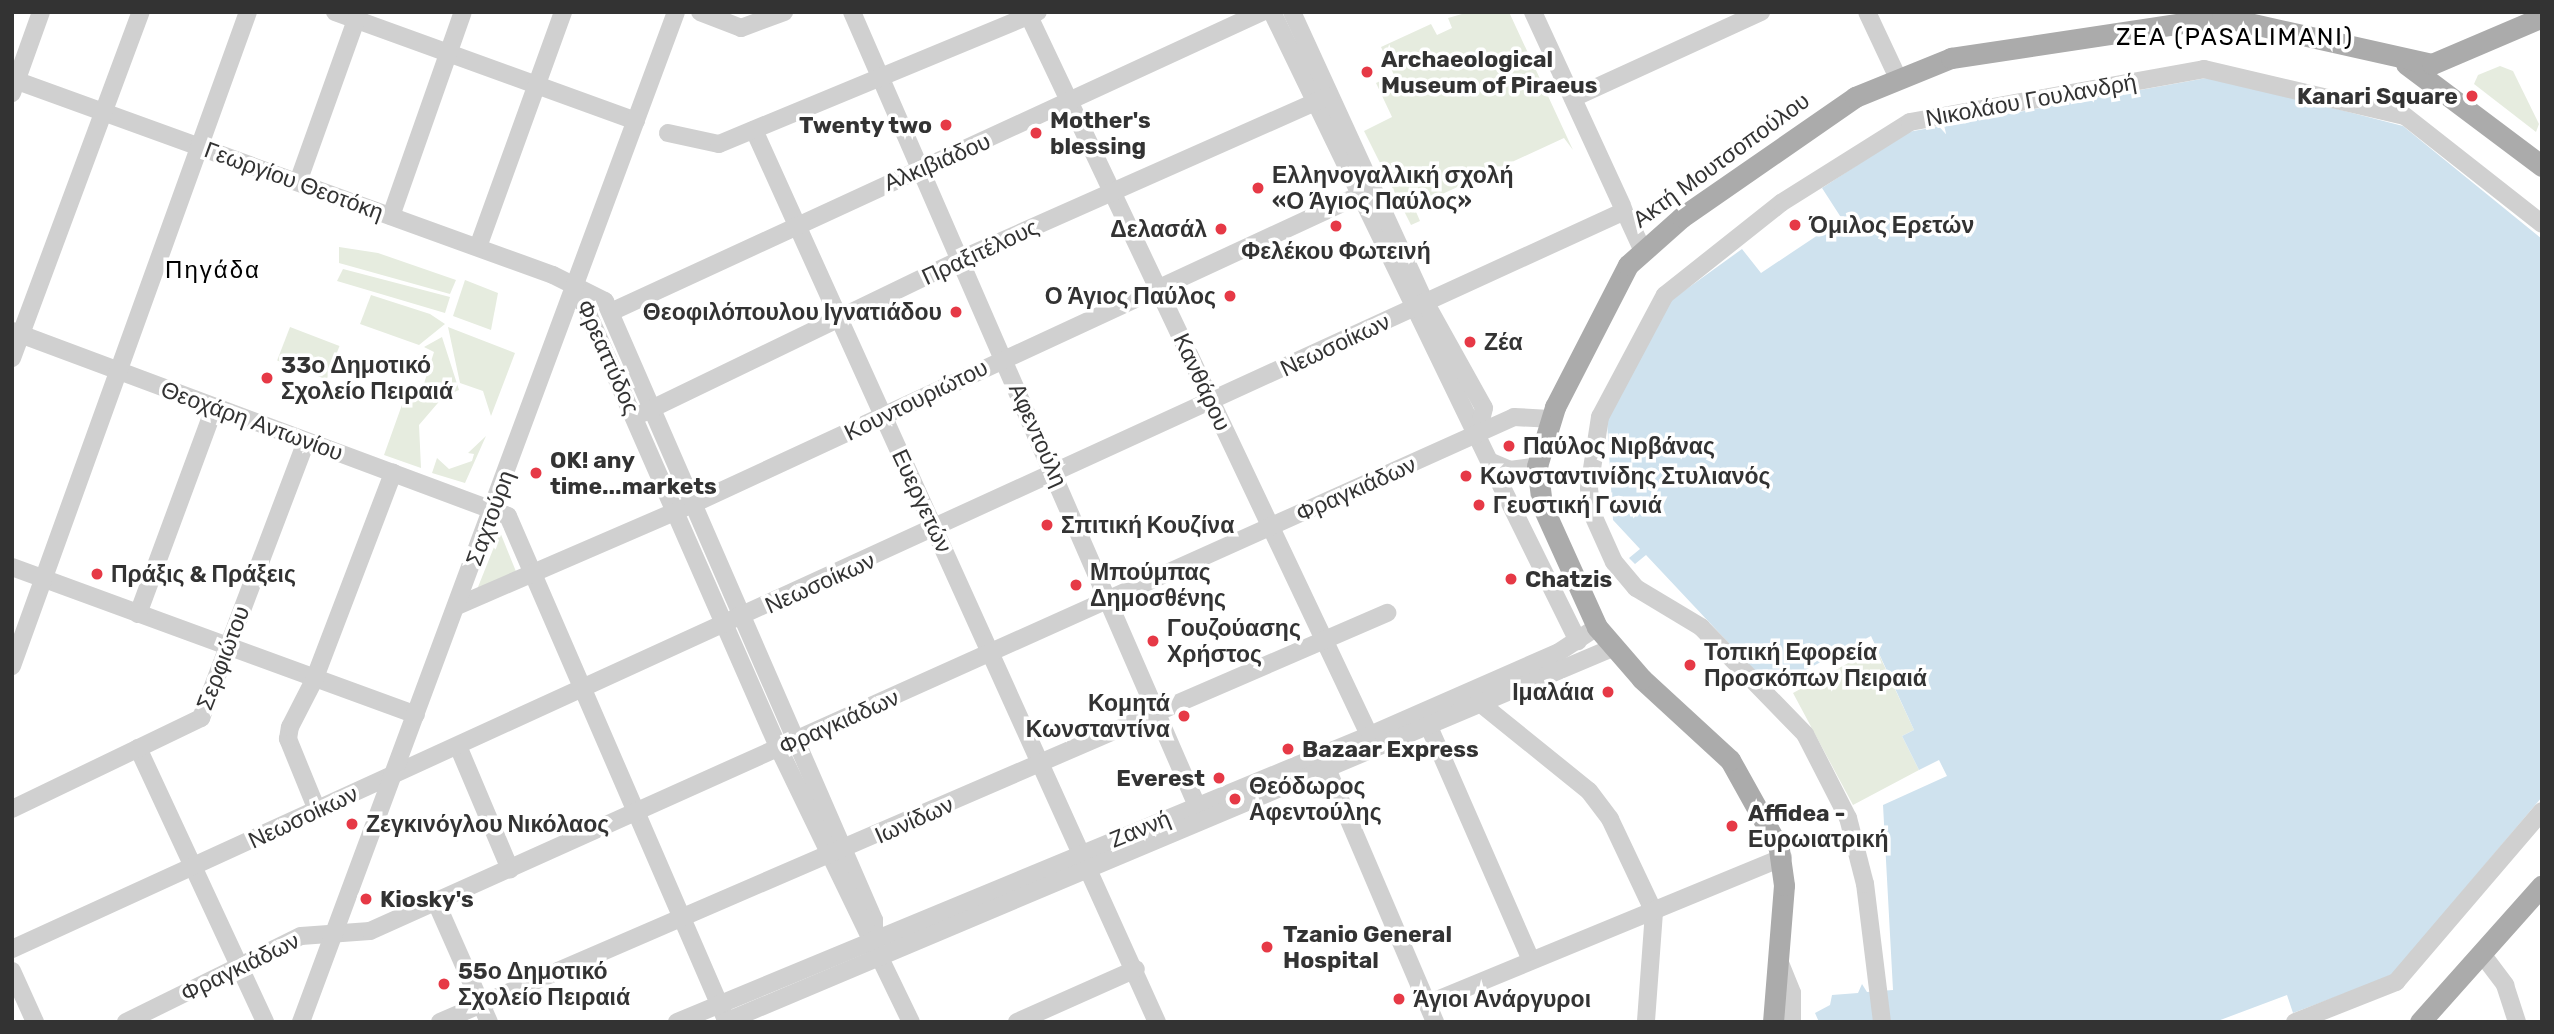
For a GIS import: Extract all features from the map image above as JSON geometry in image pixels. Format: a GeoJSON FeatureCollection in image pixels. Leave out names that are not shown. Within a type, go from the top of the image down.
{"type":"FeatureCollection","features":[{"type":"Feature","properties":{"kind":"main road","name":"Ακτή Μουτσοπούλου"},"geometry":{"type":"LineString","coordinates":[[1783,858],[1730,760],[1612,648],[1597,627],[1546,518],[1538,466],[1550,419],[1580,349],[1642,249],[1804,131],[1897,76],[1951,58],[2201,15],[2236,17],[2395,59]]}},
{"type":"Feature","properties":{"kind":"main road"},"geometry":{"type":"LineString","coordinates":[[2395,59],[2451,60],[2540,17]]}},
{"type":"Feature","properties":{"kind":"main road"},"geometry":{"type":"LineString","coordinates":[[2395,59],[2542,166]]}},
{"type":"Feature","properties":{"kind":"main road"},"geometry":{"type":"LineString","coordinates":[[1773,1022],[1780,963],[1783,858]]}},
{"type":"Feature","properties":{"kind":"main road"},"geometry":{"type":"LineString","coordinates":[[2420,1022],[2542,885]]}},
{"type":"Feature","properties":{"kind":"street"},"geometry":{"type":"LineString","coordinates":[[14,84],[41,12]]}},
{"type":"Feature","properties":{"kind":"street"},"geometry":{"type":"LineString","coordinates":[[12,358],[17,332],[141,12]]}},
{"type":"Feature","properties":{"kind":"street"},"geometry":{"type":"LineString","coordinates":[[12,666],[41,578],[201,147],[248,12]]}},
{"type":"Feature","properties":{"kind":"street"},"geometry":{"type":"LineString","coordinates":[[335,12],[358,16],[449,53],[636,121]]}},
{"type":"Feature","properties":{"kind":"street"},"geometry":{"type":"LineString","coordinates":[[391,216],[463,12]]}},
{"type":"Feature","properties":{"kind":"street"},"geometry":{"type":"LineString","coordinates":[[478,247],[563,12]]}},
{"type":"Feature","properties":{"kind":"street","name":"Σαχτούρη"},"geometry":{"type":"LineString","coordinates":[[301,1022],[676,12]]}},
{"type":"Feature","properties":{"kind":"street"},"geometry":{"type":"LineString","coordinates":[[700,12],[741,28],[784,12]]}},
{"type":"Feature","properties":{"kind":"street","name":"Αφεντούλη"},"geometry":{"type":"LineString","coordinates":[[852,12],[1056,474],[1200,813]]}},
{"type":"Feature","properties":{"kind":"street","name":"Αλκιβιάδου"},"geometry":{"type":"LineString","coordinates":[[613,312],[795,225],[1070,104],[1262,12]]}},
{"type":"Feature","properties":{"kind":"street"},"geometry":{"type":"LineString","coordinates":[[1272,12],[1322,99],[1419,305],[1484,408],[1477,435],[1578,641]]}},
{"type":"Feature","properties":{"kind":"street"},"geometry":{"type":"LineString","coordinates":[[1292,12],[1322,99]]}},
{"type":"Feature","properties":{"kind":"street"},"geometry":{"type":"LineString","coordinates":[[1534,12],[1642,249]]}},
{"type":"Feature","properties":{"kind":"street"},"geometry":{"type":"LineString","coordinates":[[1573,98],[1761,12]]}},
{"type":"Feature","properties":{"kind":"street"},"geometry":{"type":"LineString","coordinates":[[1867,12],[1897,76]]}},
{"type":"Feature","properties":{"kind":"street"},"geometry":{"type":"LineString","coordinates":[[668,133],[709,145],[754,130],[1031,14]]}},
{"type":"Feature","properties":{"kind":"street","name":"Κανθάρου"},"geometry":{"type":"LineString","coordinates":[[1031,14],[1070,104],[1373,743]]}},
{"type":"Feature","properties":{"kind":"street"},"geometry":{"type":"LineString","coordinates":[[298,182],[358,16]]}},
{"type":"Feature","properties":{"kind":"street","name":"Νικολάου Γουλανδρή"},"geometry":{"type":"LineString","coordinates":[[1882,1022],[1880,984],[1865,884],[1847,818],[1805,734],[1701,627],[1636,588],[1614,562],[1592,513],[1589,488],[1600,416],[1665,295],[1781,203],[1910,122],[2204,69],[2405,116],[2542,224]]}},
{"type":"Feature","properties":{"kind":"street","name":"Γεωργίου Θεοτόκη"},"geometry":{"type":"LineString","coordinates":[[14,84],[104,112],[575,284]]}},
{"type":"Feature","properties":{"kind":"street","name":"Πραξιτέλους"},"geometry":{"type":"LineString","coordinates":[[635,417],[961,259],[1322,99]]}},
{"type":"Feature","properties":{"kind":"street","name":"Ευεργετών"},"geometry":{"type":"LineString","coordinates":[[754,130],[883,417],[1094,870],[1157,1022]]}},
{"type":"Feature","properties":{"kind":"street","name":"Κουντουριώτου"},"geometry":{"type":"LineString","coordinates":[[457,606],[693,504],[883,417],[1004,357],[1366,192]]}},
{"type":"Feature","properties":{"kind":"street","name":"Νεωσοίκων"},"geometry":{"type":"LineString","coordinates":[[12,949],[936,531],[1625,211]]}},
{"type":"Feature","properties":{"kind":"street","name":"Φρεαττύδος"},"geometry":{"type":"LineString","coordinates":[[575,284],[613,312],[693,504],[733,623]]}},
{"type":"Feature","properties":{"kind":"street","name":"Φρεαττύδος"},"geometry":{"type":"LineString","coordinates":[[575,284],[676,511],[733,623],[836,854],[874,920],[874,939],[911,1022]]}},
{"type":"Feature","properties":{"kind":"street","name":"Θεοχάρη Αντωνίου"},"geometry":{"type":"LineString","coordinates":[[17,332],[214,408],[493,509]]}},
{"type":"Feature","properties":{"kind":"street"},"geometry":{"type":"LineString","coordinates":[[138,614],[214,408]]}},
{"type":"Feature","properties":{"kind":"street","name":"Φραγκιάδων"},"geometry":{"type":"LineString","coordinates":[[126,1022],[301,936],[370,931],[1514,418],[1550,419]]}},
{"type":"Feature","properties":{"kind":"street","name":"Σερφιώτου"},"geometry":{"type":"LineString","coordinates":[[12,809],[201,718],[306,442]]}},
{"type":"Feature","properties":{"kind":"street"},"geometry":{"type":"LineString","coordinates":[[1489,461],[1510,470],[1538,466]]}},
{"type":"Feature","properties":{"kind":"street"},"geometry":{"type":"LineString","coordinates":[[317,810],[288,739],[314,680],[393,474]]}},
{"type":"Feature","properties":{"kind":"street"},"geometry":{"type":"LineString","coordinates":[[493,509],[510,518],[726,1021]]}},
{"type":"Feature","properties":{"kind":"street"},"geometry":{"type":"LineString","coordinates":[[12,567],[314,680],[416,715]]}},
{"type":"Feature","properties":{"kind":"street","name":"Ιωνίδων"},"geometry":{"type":"LineString","coordinates":[[440,1022],[836,854],[1387,613]]}},
{"type":"Feature","properties":{"kind":"street","name":"Ζαννή"},"geometry":{"type":"LineString","coordinates":[[677,1022],[1085,851],[1328,772],[1373,743],[1471,691],[1578,641],[1597,627]]}},
{"type":"Feature","properties":{"kind":"street","name":"Ζαννή"},"geometry":{"type":"LineString","coordinates":[[726,1021],[1094,870],[1200,813],[1373,743],[1430,729],[1612,648]]}},
{"type":"Feature","properties":{"kind":"street"},"geometry":{"type":"LineString","coordinates":[[1471,691],[1480,708],[1601,804],[1654,912],[1646,1022]]}},
{"type":"Feature","properties":{"kind":"street"},"geometry":{"type":"LineString","coordinates":[[1430,729],[1531,960]]}},
{"type":"Feature","properties":{"kind":"street"},"geometry":{"type":"LineString","coordinates":[[458,746],[510,869]]}},
{"type":"Feature","properties":{"kind":"street"},"geometry":{"type":"LineString","coordinates":[[138,748],[265,1022]]}},
{"type":"Feature","properties":{"kind":"street"},"geometry":{"type":"LineString","coordinates":[[1328,772],[1435,1022]]}},
{"type":"Feature","properties":{"kind":"street"},"geometry":{"type":"LineString","coordinates":[[2295,1022],[2396,982],[2542,811]]}},
{"type":"Feature","properties":{"kind":"street"},"geometry":{"type":"LineString","coordinates":[[1427,1004],[1783,858]]}},
{"type":"Feature","properties":{"kind":"street"},"geometry":{"type":"LineString","coordinates":[[436,902],[489,1022]]}},
{"type":"Feature","properties":{"kind":"street"},"geometry":{"type":"LineString","coordinates":[[2482,954],[2505,985],[2517,1022]]}},
{"type":"Feature","properties":{"kind":"street"},"geometry":{"type":"LineString","coordinates":[[1780,963],[1791,993],[1792,1022]]}},
{"type":"Feature","properties":{"kind":"street"},"geometry":{"type":"LineString","coordinates":[[1017,1022],[1136,970]]}},
{"type":"Feature","properties":{"kind":"street"},"geometry":{"type":"LineString","coordinates":[[12,971],[35,1022]]}},
{"type":"Feature","properties":{"kind":"shaded area"},"geometry":{"type":"Polygon","coordinates":[[[1469,12],[1509,12],[1573,150],[1564,138],[1414,207],[1420,221],[1411,225],[1364,131],[1392,117],[1376,83],[1394,75],[1381,47],[1431,24],[1437,35],[1452,28],[1448,18],[1469,12]]]}},
{"type":"Feature","properties":{"kind":"shaded area"},"geometry":{"type":"Polygon","coordinates":[[[2500,66],[2513,71],[2539,124],[2536,132],[2474,84],[2478,75],[2500,66]]]}},
{"type":"Feature","properties":{"kind":"shaded area"},"geometry":{"type":"Polygon","coordinates":[[[339,247],[378,253],[456,280],[450,294],[339,263],[339,247]]]}},
{"type":"Feature","properties":{"kind":"shaded area"},"geometry":{"type":"Polygon","coordinates":[[[343,269],[450,297],[445,313],[337,281],[343,269]]]}},
{"type":"Feature","properties":{"kind":"shaded area"},"geometry":{"type":"Polygon","coordinates":[[[465,280],[498,293],[491,330],[453,316],[465,280]]]}},
{"type":"Feature","properties":{"kind":"shaded area"},"geometry":{"type":"Polygon","coordinates":[[[371,295],[430,314],[445,324],[419,345],[360,324],[371,295]]]}},
{"type":"Feature","properties":{"kind":"shaded area"},"geometry":{"type":"Polygon","coordinates":[[[290,327],[339,346],[327,380],[277,361],[290,327]]]}},
{"type":"Feature","properties":{"kind":"shaded area"},"geometry":{"type":"Polygon","coordinates":[[[448,327],[515,353],[491,416],[483,391],[460,383],[448,327]]]}},
{"type":"Feature","properties":{"kind":"shaded area"},"geometry":{"type":"Polygon","coordinates":[[[442,337],[459,390],[443,397],[419,425],[421,468],[384,455],[408,388],[421,393],[434,352],[424,347],[442,337]]]}},
{"type":"Feature","properties":{"kind":"shaded area"},"geometry":{"type":"Polygon","coordinates":[[[486,436],[465,483],[432,473],[437,458],[449,469],[472,461],[474,454],[468,453],[486,436]]]}},
{"type":"Feature","properties":{"kind":"shaded area"},"geometry":{"type":"Polygon","coordinates":[[[500,532],[517,574],[476,592],[500,532]]]}},
{"type":"Feature","properties":{"kind":"shaded area"},"geometry":{"type":"Polygon","coordinates":[[[1876,648],[1914,730],[1902,736],[1919,770],[1853,805],[1793,693],[1876,648]]]}},
{"type":"Feature","properties":{"kind":"water"},"geometry":{"type":"Polygon","coordinates":[[[2212,77],[2403,126],[2542,239],[2542,797],[2391,976],[2293,1013],[2287,995],[2215,1022],[1819,1022],[1815,1013],[1830,1005],[1832,995],[1858,993],[1862,984],[1867,992],[1893,990],[1883,805],[1947,776],[1939,760],[1919,770],[1902,736],[1914,730],[1871,636],[1771,688],[1646,555],[1635,564],[1629,558],[1640,549],[1613,520],[1607,421],[1670,301],[1742,249],[1761,273],[1842,219],[1822,188],[1908,132],[2212,77]]]}},
{"type":"Feature","properties":{"kind":"place","name":"Archaeological Museum of Piraeus"},"geometry":{"type":"Point","coordinates":[1367,72]}},
{"type":"Feature","properties":{"kind":"place","name":"Kanari Square"},"geometry":{"type":"Point","coordinates":[2472,96]}},
{"type":"Feature","properties":{"kind":"place","name":"Twenty two"},"geometry":{"type":"Point","coordinates":[946,125]}},
{"type":"Feature","properties":{"kind":"place","name":"Mother's blessing"},"geometry":{"type":"Point","coordinates":[1036,133]}},
{"type":"Feature","properties":{"kind":"place","name":"Ελληνογαλλική σχολή «Ο Άγιος Παύλος»"},"geometry":{"type":"Point","coordinates":[1258,188]}},
{"type":"Feature","properties":{"kind":"place","name":"Όμιλος Ερετών"},"geometry":{"type":"Point","coordinates":[1795,225]}},
{"type":"Feature","properties":{"kind":"place","name":"Φελέκου Φωτεινή"},"geometry":{"type":"Point","coordinates":[1336,226]}},
{"type":"Feature","properties":{"kind":"place","name":"Δελασάλ"},"geometry":{"type":"Point","coordinates":[1221,229]}},
{"type":"Feature","properties":{"kind":"place","name":"Ο Άγιος Παύλος"},"geometry":{"type":"Point","coordinates":[1230,296]}},
{"type":"Feature","properties":{"kind":"place","name":"Θεοφιλόπουλου Ιγνατιάδου"},"geometry":{"type":"Point","coordinates":[956,312]}},
{"type":"Feature","properties":{"kind":"place","name":"Ζέα"},"geometry":{"type":"Point","coordinates":[1470,342]}},
{"type":"Feature","properties":{"kind":"place","name":"33ο Δημοτικό Σχολείο Πειραιά"},"geometry":{"type":"Point","coordinates":[267,378]}},
{"type":"Feature","properties":{"kind":"place","name":"Παύλος Νιρβάνας"},"geometry":{"type":"Point","coordinates":[1509,446]}},
{"type":"Feature","properties":{"kind":"place","name":"OK! any time...markets"},"geometry":{"type":"Point","coordinates":[536,473]}},
{"type":"Feature","properties":{"kind":"place","name":"Κωνσταντινίδης Στυλιανός"},"geometry":{"type":"Point","coordinates":[1466,476]}},
{"type":"Feature","properties":{"kind":"place","name":"Γευστική Γωνιά"},"geometry":{"type":"Point","coordinates":[1479,505]}},
{"type":"Feature","properties":{"kind":"place","name":"Σπιτική Κουζίνα"},"geometry":{"type":"Point","coordinates":[1047,525]}},
{"type":"Feature","properties":{"kind":"place","name":"Πράξις & Πράξεις"},"geometry":{"type":"Point","coordinates":[97,574]}},
{"type":"Feature","properties":{"kind":"place","name":"Chatzis"},"geometry":{"type":"Point","coordinates":[1511,579]}},
{"type":"Feature","properties":{"kind":"place","name":"Μπούμπας Δημοσθένης"},"geometry":{"type":"Point","coordinates":[1076,585]}},
{"type":"Feature","properties":{"kind":"place","name":"Γουζούασης Χρήστος"},"geometry":{"type":"Point","coordinates":[1153,641]}},
{"type":"Feature","properties":{"kind":"place","name":"Τοπική Εφορεία Προσκόπων Πειραιά"},"geometry":{"type":"Point","coordinates":[1690,665]}},
{"type":"Feature","properties":{"kind":"place","name":"Ιμαλάια"},"geometry":{"type":"Point","coordinates":[1608,692]}},
{"type":"Feature","properties":{"kind":"place","name":"Κομητά Κωνσταντίνα"},"geometry":{"type":"Point","coordinates":[1184,716]}},
{"type":"Feature","properties":{"kind":"place","name":"Bazaar Express"},"geometry":{"type":"Point","coordinates":[1288,749]}},
{"type":"Feature","properties":{"kind":"place","name":"Everest"},"geometry":{"type":"Point","coordinates":[1219,778]}},
{"type":"Feature","properties":{"kind":"place","name":"Θεόδωρος Αφεντούλης"},"geometry":{"type":"Point","coordinates":[1235,799]}},
{"type":"Feature","properties":{"kind":"place","name":"Ζεγκινόγλου Νικόλαος"},"geometry":{"type":"Point","coordinates":[352,824]}},
{"type":"Feature","properties":{"kind":"place","name":"Affidea - Ευρωιατρική"},"geometry":{"type":"Point","coordinates":[1732,826]}},
{"type":"Feature","properties":{"kind":"place","name":"Kiosky's"},"geometry":{"type":"Point","coordinates":[366,899]}},
{"type":"Feature","properties":{"kind":"place","name":"Tzanio General Hospital"},"geometry":{"type":"Point","coordinates":[1267,947]}},
{"type":"Feature","properties":{"kind":"place","name":"55ο Δημοτικό Σχολείο Πειραιά"},"geometry":{"type":"Point","coordinates":[444,984]}},
{"type":"Feature","properties":{"kind":"place","name":"Άγιοι Ανάργυροι"},"geometry":{"type":"Point","coordinates":[1399,999]}},
{"type":"Feature","properties":{"kind":"district","name":"ZEA (PASALIMANI)"},"geometry":{"type":"Point","coordinates":[2235,38]}},
{"type":"Feature","properties":{"kind":"district","name":"Πηγάδα"},"geometry":{"type":"Point","coordinates":[213,271]}}]}
